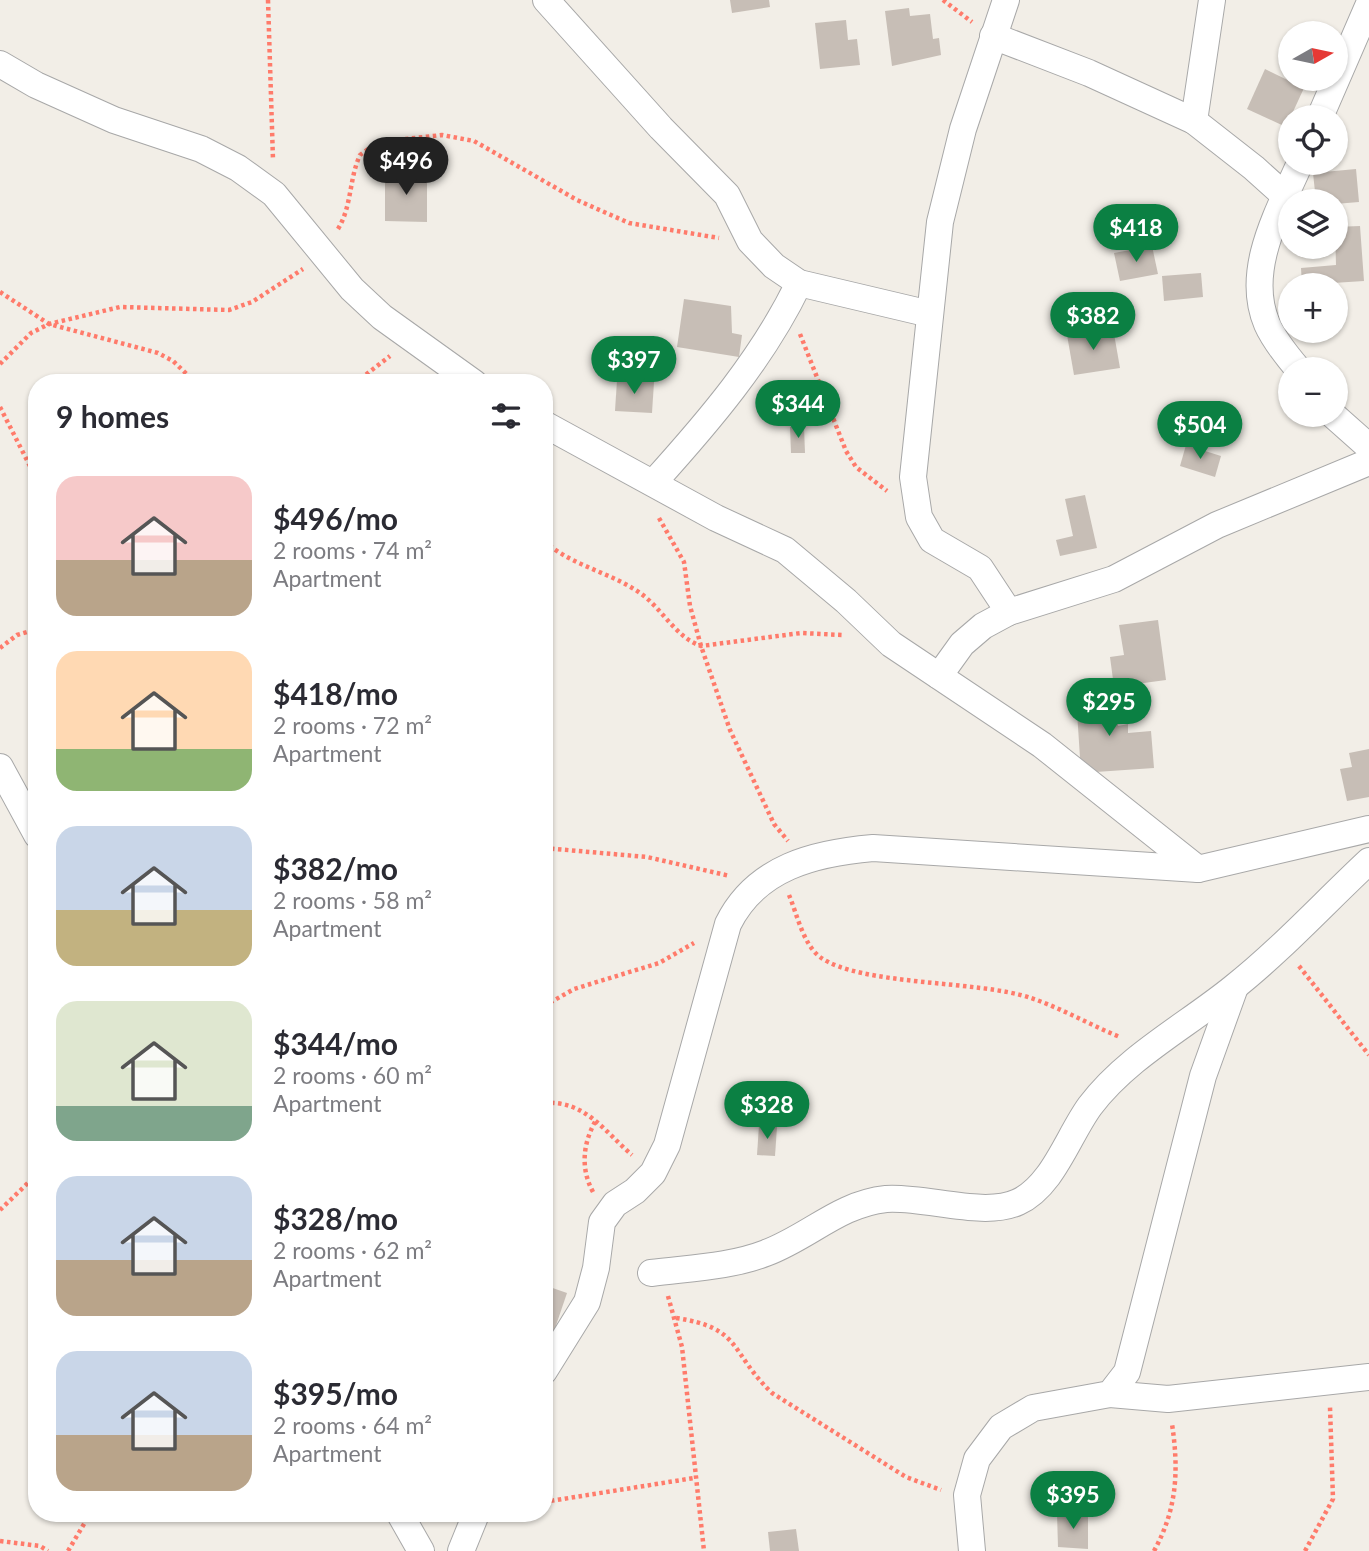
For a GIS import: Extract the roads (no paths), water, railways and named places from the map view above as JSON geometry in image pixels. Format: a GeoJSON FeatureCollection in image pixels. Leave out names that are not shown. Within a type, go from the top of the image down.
{"type":"FeatureCollection","features":[{"type":"Feature","properties":{"kind":"street"},"geometry":{"type":"LineString","coordinates":[[545,0],[661,128],[727,195],[750,241],[774,266],[799,283],[930,314]]}},
{"type":"Feature","properties":{"kind":"street"},"geometry":{"type":"LineString","coordinates":[[1006,0],[963,130],[940,222],[912,477],[919,517],[932,540],[980,568],[1009,612]]}},
{"type":"Feature","properties":{"kind":"street"},"geometry":{"type":"LineString","coordinates":[[1194,121],[1212,0]]}},
{"type":"Feature","properties":{"kind":"street"},"geometry":{"type":"LineString","coordinates":[[1325,105],[1369,4]]}},
{"type":"Feature","properties":{"kind":"street"},"geometry":{"type":"LineString","coordinates":[[993,36],[1089,73],[1194,121],[1254,167],[1278,189]]}},
{"type":"Feature","properties":{"kind":"street"},"geometry":{"type":"LineString","coordinates":[[0,64],[36,85],[114,120],[201,149],[238,168],[274,194],[352,289],[382,317],[462,374]]}},
{"type":"Feature","properties":{"kind":"street"},"geometry":{"type":"LineString","coordinates":[[1278,213],[1264,247],[1261,297],[1267,324],[1290,357]]}},
{"type":"Feature","properties":{"kind":"street"},"geometry":{"type":"LineString","coordinates":[[647,479],[706,424],[745,373],[799,283]]}},
{"type":"Feature","properties":{"kind":"street"},"geometry":{"type":"LineString","coordinates":[[1347,427],[1369,447]]}},
{"type":"Feature","properties":{"kind":"street"},"geometry":{"type":"LineString","coordinates":[[553,429],[716,518],[785,550],[846,601],[891,644],[1042,745],[1198,869]]}},
{"type":"Feature","properties":{"kind":"street"},"geometry":{"type":"LineString","coordinates":[[939,676],[962,644],[983,626],[1009,612],[1114,579],[1217,525],[1369,461]]}},
{"type":"Feature","properties":{"kind":"street"},"geometry":{"type":"LineString","coordinates":[[0,767],[28,818]]}},
{"type":"Feature","properties":{"kind":"street"},"geometry":{"type":"LineString","coordinates":[[553,1358],[573,1330],[587,1302],[596,1268],[602,1222],[607,1212],[653,1173],[675,1119],[729,924],[739,902],[769,877],[808,860],[839,851],[873,848],[1198,869],[1369,829]]}},
{"type":"Feature","properties":{"kind":"street"},"geometry":{"type":"LineString","coordinates":[[651,1273],[719,1265],[766,1253],[828,1218],[865,1203],[920,1199],[978,1208],[1017,1203],[1044,1182],[1093,1103],[1148,1050],[1235,987],[1369,861]]}},
{"type":"Feature","properties":{"kind":"street"},"geometry":{"type":"LineString","coordinates":[[1110,1394],[1127,1372],[1203,1076],[1235,987]]}},
{"type":"Feature","properties":{"kind":"street"},"geometry":{"type":"LineString","coordinates":[[972,1551],[967,1495],[977,1459],[1002,1427],[1033,1408],[1110,1394],[1168,1399],[1369,1377]]}},
{"type":"Feature","properties":{"kind":"street"},"geometry":{"type":"LineString","coordinates":[[405,1522],[421,1551]]}},
{"type":"Feature","properties":{"kind":"street"},"geometry":{"type":"LineString","coordinates":[[461,1551],[473,1522]]}}]}
